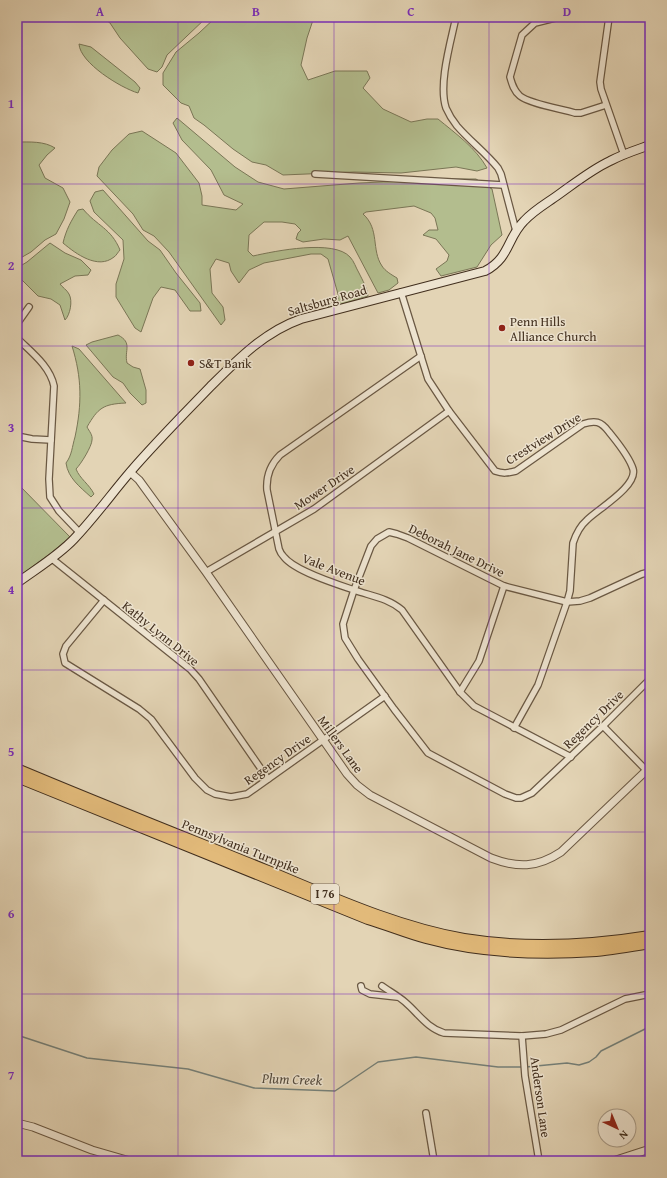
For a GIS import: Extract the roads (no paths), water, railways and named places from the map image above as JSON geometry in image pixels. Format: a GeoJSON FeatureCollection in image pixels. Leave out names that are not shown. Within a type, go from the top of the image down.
{"type":"FeatureCollection","features":[{"type":"Feature","properties":{"kind":"highway","name":"Pennsylvania Turnpike"},"geometry":{"type":"LineString","coordinates":[[17,769],[332,897],[395,920],[435,932],[505,944],[551,946],[603,943],[650,936]]}},
{"type":"Feature","properties":{"kind":"highway","name":"Pennsylvania Turnpike"},"geometry":{"type":"LineString","coordinates":[[17,777],[368,919],[426,938],[476,948],[507,952],[540,953],[597,951],[650,943]]}},
{"type":"Feature","properties":{"kind":"main road","name":"Saltsburg Road"},"geometry":{"type":"LineString","coordinates":[[17,583],[51,558],[80,533],[130,472],[166,432],[255,344],[284,326],[301,318],[485,271],[499,261],[516,231],[524,220],[536,210],[600,166],[624,154],[650,145]]}},
{"type":"Feature","properties":{"kind":"street"},"geometry":{"type":"LineString","coordinates":[[456,17],[445,69],[444,96],[446,107],[450,117],[458,127],[498,168],[501,174],[516,231]]}},
{"type":"Feature","properties":{"kind":"street"},"geometry":{"type":"LineString","coordinates":[[559,17],[535,24],[522,35],[510,77],[512,84],[521,97],[528,101],[576,113],[581,113],[606,105]]}},
{"type":"Feature","properties":{"kind":"street"},"geometry":{"type":"LineString","coordinates":[[609,17],[600,82],[606,105],[624,154]]}},
{"type":"Feature","properties":{"kind":"street"},"geometry":{"type":"LineString","coordinates":[[315,174],[503,185]]}},
{"type":"Feature","properties":{"kind":"street","name":"Crestview Drive"},"geometry":{"type":"LineString","coordinates":[[401,292],[428,379],[483,458],[495,471],[501,474],[508,474],[516,471],[583,424],[592,422],[597,422],[604,426],[623,450],[633,469],[632,478],[624,490],[587,520],[577,532],[572,543],[570,591],[567,602],[538,685],[514,728]]}},
{"type":"Feature","properties":{"kind":"street"},"geometry":{"type":"LineString","coordinates":[[17,324],[29,307]]}},
{"type":"Feature","properties":{"kind":"street"},"geometry":{"type":"LineString","coordinates":[[17,338],[47,369],[53,379],[54,386],[49,479],[50,497],[58,511],[80,533]]}},
{"type":"Feature","properties":{"kind":"street","name":"Vale Avenue"},"geometry":{"type":"LineString","coordinates":[[421,356],[275,460],[266,480],[279,549],[284,558],[301,570],[354,590],[388,600],[402,610],[460,692],[474,706],[571,757]]}},
{"type":"Feature","properties":{"kind":"street","name":"Mower Drive"},"geometry":{"type":"LineString","coordinates":[[206,572],[314,509],[449,411]]}},
{"type":"Feature","properties":{"kind":"street"},"geometry":{"type":"LineString","coordinates":[[17,436],[32,439],[51,440]]}},
{"type":"Feature","properties":{"kind":"street","name":"Millers Lane"},"geometry":{"type":"LineString","coordinates":[[130,472],[139,480],[206,572],[347,774],[357,785],[370,795],[491,858],[516,865],[533,865],[545,861],[561,852],[648,769]]}},
{"type":"Feature","properties":{"kind":"street","name":"Deborah Jane Drive"},"geometry":{"type":"LineString","coordinates":[[385,696],[358,659],[345,638],[343,624],[371,546],[377,539],[389,532],[408,538],[504,586],[567,602],[580,601],[590,598],[642,574],[650,572]]}},
{"type":"Feature","properties":{"kind":"street","name":"Kathy Lynn Drive"},"geometry":{"type":"LineString","coordinates":[[51,558],[194,674],[268,779]]}},
{"type":"Feature","properties":{"kind":"street"},"geometry":{"type":"LineString","coordinates":[[460,692],[479,661],[504,586]]}},
{"type":"Feature","properties":{"kind":"street","name":"Regency Drive"},"geometry":{"type":"LineString","coordinates":[[104,600],[66,646],[62,654],[65,663],[139,709],[151,719],[195,778],[207,790],[231,797],[247,794],[385,696],[428,753],[477,780],[516,798],[527,796],[571,757],[650,679]]}},
{"type":"Feature","properties":{"kind":"street"},"geometry":{"type":"LineString","coordinates":[[603,726],[648,769]]}},
{"type":"Feature","properties":{"kind":"street"},"geometry":{"type":"LineString","coordinates":[[361,986],[362,990],[370,994],[397,997]]}},
{"type":"Feature","properties":{"kind":"street"},"geometry":{"type":"LineString","coordinates":[[382,986],[404,1001],[428,1025],[437,1031],[444,1033],[522,1036],[546,1034],[562,1030],[625,999],[650,994]]}},
{"type":"Feature","properties":{"kind":"street","name":"Anderson Lane"},"geometry":{"type":"LineString","coordinates":[[522,1036],[526,1076],[539,1161]]}},
{"type":"Feature","properties":{"kind":"street"},"geometry":{"type":"LineString","coordinates":[[426,1113],[434,1161]]}},
{"type":"Feature","properties":{"kind":"street"},"geometry":{"type":"LineString","coordinates":[[17,1123],[34,1127],[92,1150],[130,1161]]}},
{"type":"Feature","properties":{"kind":"street"},"geometry":{"type":"LineString","coordinates":[[613,1161],[650,1149]]}},
{"type":"Feature","properties":{"kind":"waterway","name":"Plum Creek"},"geometry":{"type":"LineString","coordinates":[[526,1067],[567,1063],[579,1065],[589,1062],[601,1051],[647,1028],[650,1028]]}},
{"type":"Feature","properties":{"kind":"waterway","name":"Plum Creek"},"geometry":{"type":"LineString","coordinates":[[17,1035],[87,1058],[188,1069],[254,1088],[335,1091],[378,1062],[416,1057],[498,1067],[522,1067]]}},
{"type":"Feature","properties":{"kind":"place","name":"Penn Hills Alliance Church"},"geometry":{"type":"Point","coordinates":[502,328]}},
{"type":"Feature","properties":{"kind":"place","name":"S&T Bank"},"geometry":{"type":"Point","coordinates":[191,363]}}]}
